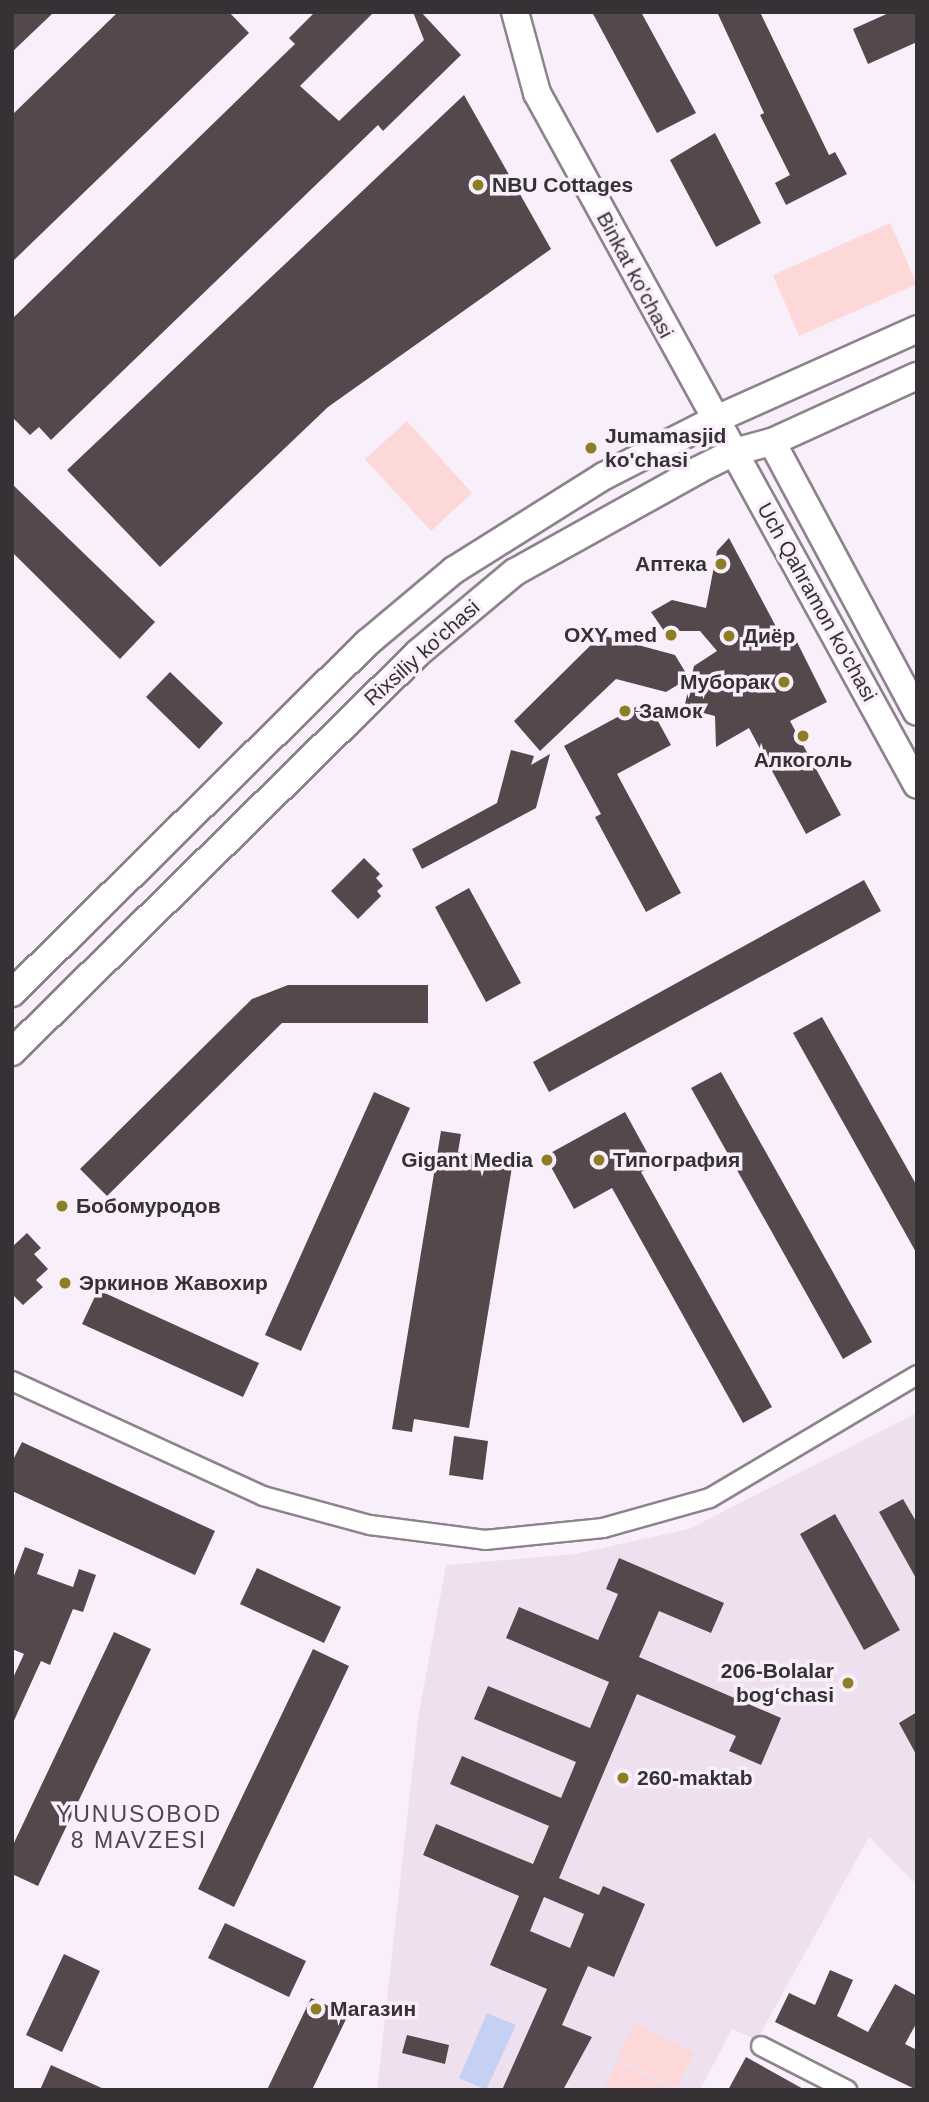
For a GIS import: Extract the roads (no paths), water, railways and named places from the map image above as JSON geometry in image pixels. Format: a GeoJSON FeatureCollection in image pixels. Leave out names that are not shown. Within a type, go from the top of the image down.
{"type":"FeatureCollection","features":[{"type":"Feature","properties":{"kind":"main road","name":"Binkat ko'chasi"},"geometry":{"type":"LineString","coordinates":[[515,12],[537,93],[714,420]]}},
{"type":"Feature","properties":{"kind":"main road","name":"Rixsiliy ko'chasi"},"geometry":{"type":"LineString","coordinates":[[12,993],[367,643],[454,570],[523,523],[714,420],[917,329]]}},
{"type":"Feature","properties":{"kind":"main road","name":"Rixsiliy ko'chasi"},"geometry":{"type":"LineString","coordinates":[[12,1052],[397,673],[516,572],[734,452],[772,442],[917,376]]}},
{"type":"Feature","properties":{"kind":"main road"},"geometry":{"type":"LineString","coordinates":[[714,420],[772,442]]}},
{"type":"Feature","properties":{"kind":"main road","name":"Uch Qahramon ko'chasi"},"geometry":{"type":"LineString","coordinates":[[714,420],[917,785]]}},
{"type":"Feature","properties":{"kind":"main road","name":"Uch Qahramon ko'chasi"},"geometry":{"type":"LineString","coordinates":[[772,442],[917,712]]}},
{"type":"Feature","properties":{"kind":"main road"},"geometry":{"type":"LineString","coordinates":[[367,643],[382,641],[395,649],[400,660],[397,673]]}},
{"type":"Feature","properties":{"kind":"street"},"geometry":{"type":"LineString","coordinates":[[12,1381],[263,1496],[370,1525],[485,1540],[603,1528],[710,1498],[917,1375]]}},
{"type":"Feature","properties":{"kind":"street"},"geometry":{"type":"LineString","coordinates":[[761,2046],[847,2090]]}},
{"type":"Feature","properties":{"kind":"water"},"geometry":{"type":"Polygon","coordinates":[[[487,2013],[516,2025],[486,2090],[459,2078],[487,2013]]]}},
{"type":"Feature","properties":{"kind":"place","name":"NBU Cottages"},"geometry":{"type":"Point","coordinates":[478,185]}},
{"type":"Feature","properties":{"kind":"place","name":"Jumamasjid ko'chasi"},"geometry":{"type":"Point","coordinates":[591,448]}},
{"type":"Feature","properties":{"kind":"place","name":"Аптека"},"geometry":{"type":"Point","coordinates":[721,564]}},
{"type":"Feature","properties":{"kind":"place","name":"OXY med"},"geometry":{"type":"Point","coordinates":[671,635]}},
{"type":"Feature","properties":{"kind":"place","name":"Диёр"},"geometry":{"type":"Point","coordinates":[729,636]}},
{"type":"Feature","properties":{"kind":"place","name":"Муборак"},"geometry":{"type":"Point","coordinates":[784,682]}},
{"type":"Feature","properties":{"kind":"place","name":"Замок"},"geometry":{"type":"Point","coordinates":[625,711]}},
{"type":"Feature","properties":{"kind":"place","name":"Алкоголь"},"geometry":{"type":"Point","coordinates":[803,736]}},
{"type":"Feature","properties":{"kind":"place","name":"Gigant Media"},"geometry":{"type":"Point","coordinates":[547,1160]}},
{"type":"Feature","properties":{"kind":"place","name":"Типография"},"geometry":{"type":"Point","coordinates":[599,1160]}},
{"type":"Feature","properties":{"kind":"place","name":"Бобомуродов"},"geometry":{"type":"Point","coordinates":[62,1206]}},
{"type":"Feature","properties":{"kind":"place","name":"Эркинов Жавохир"},"geometry":{"type":"Point","coordinates":[65,1283]}},
{"type":"Feature","properties":{"kind":"place","name":"206-Bolalar bogʻchasi"},"geometry":{"type":"Point","coordinates":[848,1683]}},
{"type":"Feature","properties":{"kind":"place","name":"260-maktab"},"geometry":{"type":"Point","coordinates":[623,1778]}},
{"type":"Feature","properties":{"kind":"place","name":"Магазин"},"geometry":{"type":"Point","coordinates":[316,2009]}},
{"type":"Feature","properties":{"kind":"district","name":"YUNUSOBOD 8 MAVZESI"},"geometry":{"type":"Point","coordinates":[139,1827]}}]}
